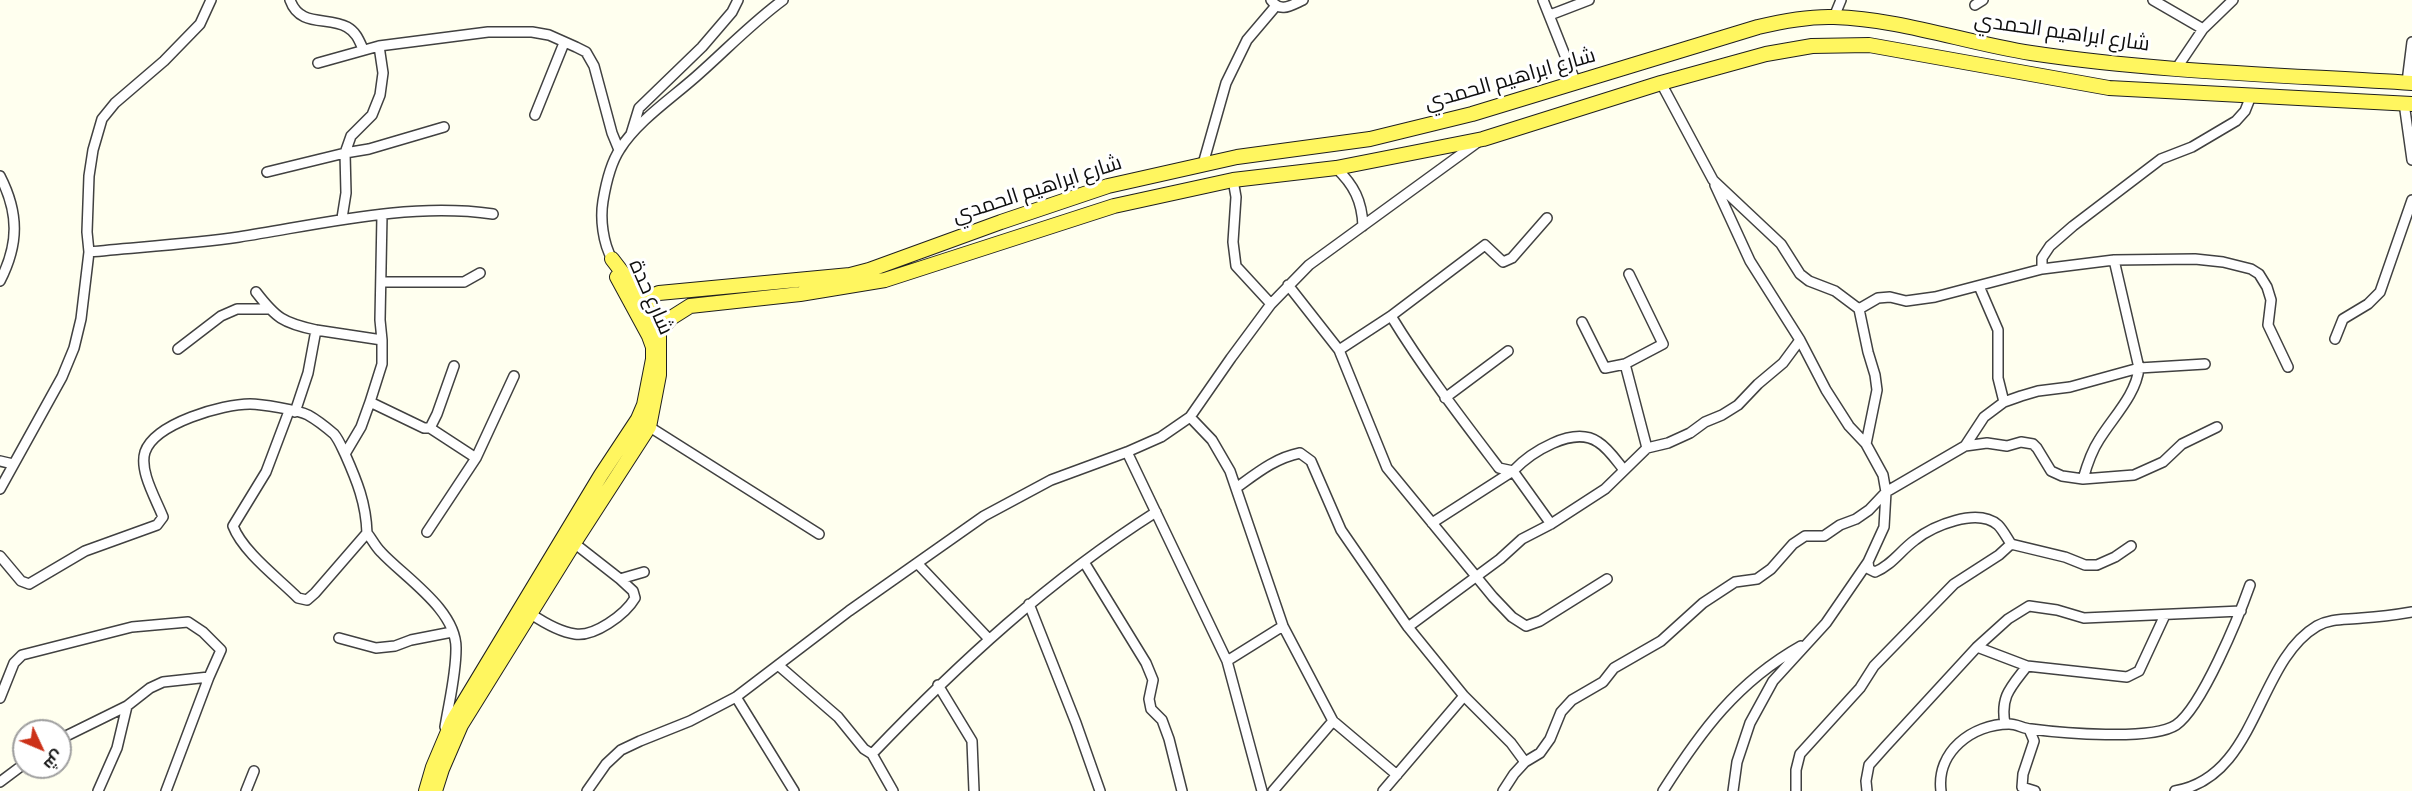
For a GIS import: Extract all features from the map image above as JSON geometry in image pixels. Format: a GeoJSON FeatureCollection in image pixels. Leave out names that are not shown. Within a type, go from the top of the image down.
{"type":"FeatureCollection","features":[{"type":"Feature","properties":{"kind":"main road","name":"شارع ابراهيم الحمدي"},"geometry":{"type":"LineString","coordinates":[[637,302],[659,293],[798,278],[850,275],[1108,186],[1272,151],[1370,139],[1472,114],[1758,27],[1798,18],[1833,16],[1868,20],[2030,53],[2115,63],[2176,69],[2409,82]]}},
{"type":"Feature","properties":{"kind":"main road","name":"شارع ابراهيم الحمدي"},"geometry":{"type":"LineString","coordinates":[[658,333],[671,318],[690,306],[867,284],[909,274],[1114,206],[1233,180],[1336,168],[1483,139],[1661,83],[1778,52],[1812,46],[1869,45],[2109,88],[2408,104]]}},
{"type":"Feature","properties":{"kind":"main road"},"geometry":{"type":"LineString","coordinates":[[2109,88],[2115,63]]}},
{"type":"Feature","properties":{"kind":"main road"},"geometry":{"type":"LineString","coordinates":[[2408,104],[2409,82]]}},
{"type":"Feature","properties":{"kind":"main road"},"geometry":{"type":"LineString","coordinates":[[1272,151],[1274,176]]}},
{"type":"Feature","properties":{"kind":"main road"},"geometry":{"type":"LineString","coordinates":[[905,256],[909,274]]}},
{"type":"Feature","properties":{"kind":"main road","name":"شارع حدة"},"geometry":{"type":"LineString","coordinates":[[426,791],[457,724],[526,611],[601,475],[643,423],[653,353],[637,302],[624,276],[612,259]]}},
{"type":"Feature","properties":{"kind":"main road","name":"شارع حدة"},"geometry":{"type":"LineString","coordinates":[[526,611],[574,543],[643,423],[659,375],[661,346],[653,315],[637,302],[616,275],[612,259]]}},
{"type":"Feature","properties":{"kind":"main road"},"geometry":{"type":"LineString","coordinates":[[624,276],[639,287],[659,293]]}},
{"type":"Feature","properties":{"kind":"main road"},"geometry":{"type":"LineString","coordinates":[[798,278],[800,294]]}},
{"type":"Feature","properties":{"kind":"main road","name":"شارع حدة"},"geometry":{"type":"LineString","coordinates":[[435,791],[435,775],[444,738],[457,724]]}},
{"type":"Feature","properties":{"kind":"street"},"geometry":{"type":"LineString","coordinates":[[0,489],[62,376],[74,348],[81,319],[89,252],[87,232],[89,176],[93,150],[102,119],[200,24],[211,0]]}},
{"type":"Feature","properties":{"kind":"street"},"geometry":{"type":"LineString","coordinates":[[290,0],[310,20],[346,26],[357,35],[363,49]]}},
{"type":"Feature","properties":{"kind":"street"},"geometry":{"type":"LineString","coordinates":[[631,135],[639,108],[702,47],[732,12],[738,0]]}},
{"type":"Feature","properties":{"kind":"street"},"geometry":{"type":"LineString","coordinates":[[612,259],[606,248],[601,211],[607,176],[619,150],[631,135],[758,18],[783,0]]}},
{"type":"Feature","properties":{"kind":"street"},"geometry":{"type":"LineString","coordinates":[[1203,164],[1226,83],[1247,40],[1273,3],[1286,8],[1303,0]]}},
{"type":"Feature","properties":{"kind":"street"},"geometry":{"type":"LineString","coordinates":[[1543,0],[1576,83]]}},
{"type":"Feature","properties":{"kind":"street"},"geometry":{"type":"LineString","coordinates":[[1550,15],[1589,0]]}},
{"type":"Feature","properties":{"kind":"street"},"geometry":{"type":"LineString","coordinates":[[1833,16],[1841,0]]}},
{"type":"Feature","properties":{"kind":"street"},"geometry":{"type":"LineString","coordinates":[[2153,0],[2203,29]]}},
{"type":"Feature","properties":{"kind":"street"},"geometry":{"type":"LineString","coordinates":[[2176,69],[2203,29],[2233,0]]}},
{"type":"Feature","properties":{"kind":"street"},"geometry":{"type":"LineString","coordinates":[[318,63],[379,46],[488,32],[532,32],[549,35],[585,52],[594,66],[612,133],[619,150]]}},
{"type":"Feature","properties":{"kind":"street"},"geometry":{"type":"LineString","coordinates":[[2409,82],[2412,42]]}},
{"type":"Feature","properties":{"kind":"street"},"geometry":{"type":"LineString","coordinates":[[535,116],[564,43]]}},
{"type":"Feature","properties":{"kind":"street"},"geometry":{"type":"LineString","coordinates":[[342,218],[346,193],[345,153],[351,136],[372,115],[380,95],[383,73],[379,46]]}},
{"type":"Feature","properties":{"kind":"street"},"geometry":{"type":"LineString","coordinates":[[1661,83],[1713,180],[1750,261],[1800,340],[1837,409],[1866,444],[1882,475],[1887,492],[1884,527],[1868,562],[1826,623],[1803,645],[1772,665],[1746,686],[1714,716],[1694,742],[1663,791]]}},
{"type":"Feature","properties":{"kind":"street"},"geometry":{"type":"LineString","coordinates":[[2042,270],[2042,258],[2050,246],[2073,226],[2161,159],[2192,147],[2236,121],[2246,111],[2251,96]]}},
{"type":"Feature","properties":{"kind":"street"},"geometry":{"type":"LineString","coordinates":[[2408,104],[2412,160]]}},
{"type":"Feature","properties":{"kind":"street"},"geometry":{"type":"LineString","coordinates":[[267,172],[369,149],[444,128]]}},
{"type":"Feature","properties":{"kind":"street"},"geometry":{"type":"LineString","coordinates":[[587,791],[606,764],[621,750],[690,721],[736,697],[849,610],[984,516],[1051,480],[1161,437],[1190,417],[1271,304],[1288,285],[1330,248],[1483,139]]}},
{"type":"Feature","properties":{"kind":"street"},"geometry":{"type":"LineString","coordinates":[[1336,168],[1350,182],[1359,200],[1363,226]]}},
{"type":"Feature","properties":{"kind":"street"},"geometry":{"type":"LineString","coordinates":[[0,176],[12,200],[14,228],[12,253],[0,281]]}},
{"type":"Feature","properties":{"kind":"street"},"geometry":{"type":"LineString","coordinates":[[1233,180],[1236,197],[1233,242],[1236,266],[1271,304]]}},
{"type":"Feature","properties":{"kind":"street"},"geometry":{"type":"LineString","coordinates":[[1713,180],[1781,244],[1800,274],[1809,281],[1835,291],[1858,309],[1875,375],[1876,390],[1866,444]]}},
{"type":"Feature","properties":{"kind":"street"},"geometry":{"type":"LineString","coordinates":[[2335,339],[2343,319],[2368,304],[2380,292],[2412,200]]}},
{"type":"Feature","properties":{"kind":"street"},"geometry":{"type":"LineString","coordinates":[[89,252],[238,237],[342,218],[452,211],[493,214]]}},
{"type":"Feature","properties":{"kind":"street"},"geometry":{"type":"LineString","coordinates":[[345,454],[361,427],[382,364],[380,320],[382,215]]}},
{"type":"Feature","properties":{"kind":"street"},"geometry":{"type":"LineString","coordinates":[[1339,350],[1372,326],[1391,316],[1485,245],[1503,262],[1512,258],[1547,218]]}},
{"type":"Feature","properties":{"kind":"street"},"geometry":{"type":"LineString","coordinates":[[1858,309],[1878,298],[1890,297],[1906,301],[1935,297],[2042,270],[2114,261],[2195,259],[2223,262],[2251,269],[2259,274],[2267,287],[2271,300],[2268,325],[2288,367]]}},
{"type":"Feature","properties":{"kind":"street"},"geometry":{"type":"LineString","coordinates":[[2083,479],[2097,442],[2134,390],[2139,368],[2114,261]]}},
{"type":"Feature","properties":{"kind":"street"},"geometry":{"type":"LineString","coordinates":[[381,282],[464,282],[480,273]]}},
{"type":"Feature","properties":{"kind":"street"},"geometry":{"type":"LineString","coordinates":[[1582,322],[1605,368],[1625,364],[1663,344],[1629,274]]}},
{"type":"Feature","properties":{"kind":"street"},"geometry":{"type":"LineString","coordinates":[[1288,285],[1339,350],[1387,468],[1512,617],[1526,626],[1540,621],[1607,579]]}},
{"type":"Feature","properties":{"kind":"street"},"geometry":{"type":"LineString","coordinates":[[1978,286],[1998,330],[1998,378],[2004,402]]}},
{"type":"Feature","properties":{"kind":"street"},"geometry":{"type":"LineString","coordinates":[[256,292],[275,315],[294,326],[382,340]]}},
{"type":"Feature","properties":{"kind":"street"},"geometry":{"type":"LineString","coordinates":[[178,349],[221,316],[237,309],[269,309]]}},
{"type":"Feature","properties":{"kind":"street"},"geometry":{"type":"LineString","coordinates":[[1391,316],[1413,353],[1445,398],[1499,468],[1513,471],[1551,524]]}},
{"type":"Feature","properties":{"kind":"street"},"geometry":{"type":"LineString","coordinates":[[316,330],[308,374],[266,472],[233,526],[237,536],[298,598],[307,600],[315,594],[367,533]]}},
{"type":"Feature","properties":{"kind":"street"},"geometry":{"type":"LineString","coordinates":[[1408,627],[1500,559],[1522,539],[1551,524],[1605,489],[1647,448],[1668,443],[1690,433],[1705,422],[1738,405],[1783,363],[1800,340]]}},
{"type":"Feature","properties":{"kind":"street"},"geometry":{"type":"LineString","coordinates":[[1445,398],[1508,351]]}},
{"type":"Feature","properties":{"kind":"street"},"geometry":{"type":"LineString","coordinates":[[1625,364],[1647,448]]}},
{"type":"Feature","properties":{"kind":"street"},"geometry":{"type":"LineString","coordinates":[[1965,446],[1984,417],[2004,402],[2038,391],[2070,387],[2139,368],[2205,364]]}},
{"type":"Feature","properties":{"kind":"street"},"geometry":{"type":"LineString","coordinates":[[430,428],[454,366]]}},
{"type":"Feature","properties":{"kind":"street"},"geometry":{"type":"LineString","coordinates":[[427,532],[476,458],[514,376]]}},
{"type":"Feature","properties":{"kind":"street"},"geometry":{"type":"LineString","coordinates":[[370,402],[424,429],[430,428],[476,458]]}},
{"type":"Feature","properties":{"kind":"street"},"geometry":{"type":"LineString","coordinates":[[0,556],[21,581],[29,584],[86,551],[157,525],[163,517],[144,466],[145,452],[151,441],[174,424],[212,411],[250,404],[307,414],[336,436],[361,491],[367,514],[367,533],[379,550],[431,599],[444,615],[452,632],[457,647],[444,738]]}},
{"type":"Feature","properties":{"kind":"street"},"geometry":{"type":"LineString","coordinates":[[1190,417],[1212,440],[1230,471],[1283,626],[1333,722],[1397,775]]}},
{"type":"Feature","properties":{"kind":"street"},"geometry":{"type":"LineString","coordinates":[[643,423],[819,534]]}},
{"type":"Feature","properties":{"kind":"street"},"geometry":{"type":"LineString","coordinates":[[1503,791],[1525,762],[1540,753],[1550,739],[1561,712],[1603,682],[1614,668],[1661,641],[1703,603],[1735,582],[1757,579],[1771,569],[1793,544],[1805,536],[1824,536],[1840,525],[1856,519],[1887,492],[1965,446],[1987,443],[2007,446],[2021,442],[2033,444],[2051,471],[2062,476],[2083,479],[2134,475],[2163,462],[2182,444],[2217,427]]}},
{"type":"Feature","properties":{"kind":"street"},"geometry":{"type":"LineString","coordinates":[[1432,523],[1513,471],[1524,459],[1558,440],[1581,437],[1597,441],[1624,470]]}},
{"type":"Feature","properties":{"kind":"street"},"geometry":{"type":"LineString","coordinates":[[1127,452],[1227,661],[1262,791]]}},
{"type":"Feature","properties":{"kind":"street"},"geometry":{"type":"LineString","coordinates":[[1236,488],[1273,461],[1288,455],[1300,453],[1311,461],[1341,530],[1408,627],[1464,696],[1510,743],[1525,762]]}},
{"type":"Feature","properties":{"kind":"street"},"geometry":{"type":"LineString","coordinates":[[0,461],[13,464]]}},
{"type":"Feature","properties":{"kind":"street"},"geometry":{"type":"LineString","coordinates":[[872,754],[938,685],[988,638],[1084,562],[1156,512]]}},
{"type":"Feature","properties":{"kind":"street"},"geometry":{"type":"LineString","coordinates":[[1868,562],[1869,569],[1875,572],[1887,567],[1914,541],[1940,525],[1969,518],[1983,519],[1997,524],[2011,544],[2065,557],[2085,565],[2097,565],[2131,546]]}},
{"type":"Feature","properties":{"kind":"street"},"geometry":{"type":"LineString","coordinates":[[526,611],[560,630],[577,635],[617,619],[635,598],[633,591],[620,579],[574,543]]}},
{"type":"Feature","properties":{"kind":"street"},"geometry":{"type":"LineString","coordinates":[[1796,791],[1796,770],[1800,754],[1860,688],[1874,666],[1954,584],[1999,555],[2011,544]]}},
{"type":"Feature","properties":{"kind":"street"},"geometry":{"type":"LineString","coordinates":[[1084,562],[1146,663],[1153,680],[1149,699],[1151,709],[1158,714],[1165,729],[1182,791]]}},
{"type":"Feature","properties":{"kind":"street"},"geometry":{"type":"LineString","coordinates":[[917,563],[988,638]]}},
{"type":"Feature","properties":{"kind":"street"},"geometry":{"type":"LineString","coordinates":[[620,579],[644,572]]}},
{"type":"Feature","properties":{"kind":"street"},"geometry":{"type":"LineString","coordinates":[[1941,791],[1939,780],[1942,765],[1965,736],[2005,724],[2013,723],[2028,729],[2102,734],[2152,733],[2175,725],[2186,715],[2208,683],[2241,611],[2250,585]]}},
{"type":"Feature","properties":{"kind":"street"},"geometry":{"type":"LineString","coordinates":[[1029,604],[1100,791]]}},
{"type":"Feature","properties":{"kind":"street"},"geometry":{"type":"LineString","coordinates":[[1867,791],[1869,765],[1977,647],[2008,619],[2029,606],[2057,610],[2084,618],[2241,611]]}},
{"type":"Feature","properties":{"kind":"street"},"geometry":{"type":"LineString","coordinates":[[2175,791],[2193,786],[2223,766],[2243,737],[2288,653],[2301,638],[2319,625],[2337,619],[2370,618],[2412,612]]}},
{"type":"Feature","properties":{"kind":"street"},"geometry":{"type":"LineString","coordinates":[[1977,647],[2027,666],[2127,677],[2139,671],[2165,615]]}},
{"type":"Feature","properties":{"kind":"street"},"geometry":{"type":"LineString","coordinates":[[0,699],[14,663],[22,655],[132,627],[188,622],[203,632],[220,650],[166,791]]}},
{"type":"Feature","properties":{"kind":"street"},"geometry":{"type":"LineString","coordinates":[[1227,661],[1283,626]]}},
{"type":"Feature","properties":{"kind":"street"},"geometry":{"type":"LineString","coordinates":[[339,638],[376,648],[452,632]]}},
{"type":"Feature","properties":{"kind":"street"},"geometry":{"type":"LineString","coordinates":[[1733,791],[1737,762],[1750,723],[1773,681],[1798,655],[1803,645]]}},
{"type":"Feature","properties":{"kind":"street"},"geometry":{"type":"LineString","coordinates":[[778,665],[838,717],[864,749],[872,754],[893,791]]}},
{"type":"Feature","properties":{"kind":"street"},"geometry":{"type":"LineString","coordinates":[[2005,724],[2002,709],[2006,694],[2027,666]]}},
{"type":"Feature","properties":{"kind":"street"},"geometry":{"type":"LineString","coordinates":[[72,733],[127,706],[150,688],[163,682],[209,677]]}},
{"type":"Feature","properties":{"kind":"street"},"geometry":{"type":"LineString","coordinates":[[938,685],[972,741],[974,791]]}},
{"type":"Feature","properties":{"kind":"street"},"geometry":{"type":"LineString","coordinates":[[1383,791],[1464,696]]}},
{"type":"Feature","properties":{"kind":"street"},"geometry":{"type":"LineString","coordinates":[[736,697],[794,791]]}},
{"type":"Feature","properties":{"kind":"street"},"geometry":{"type":"LineString","coordinates":[[98,791],[117,748],[127,706]]}},
{"type":"Feature","properties":{"kind":"street"},"geometry":{"type":"LineString","coordinates":[[1273,791],[1333,722]]}},
{"type":"Feature","properties":{"kind":"street"},"geometry":{"type":"LineString","coordinates":[[2028,729],[2034,741],[2023,774],[2022,787],[2035,791]]}},
{"type":"Feature","properties":{"kind":"street"},"geometry":{"type":"LineString","coordinates":[[246,791],[254,771]]}}]}
